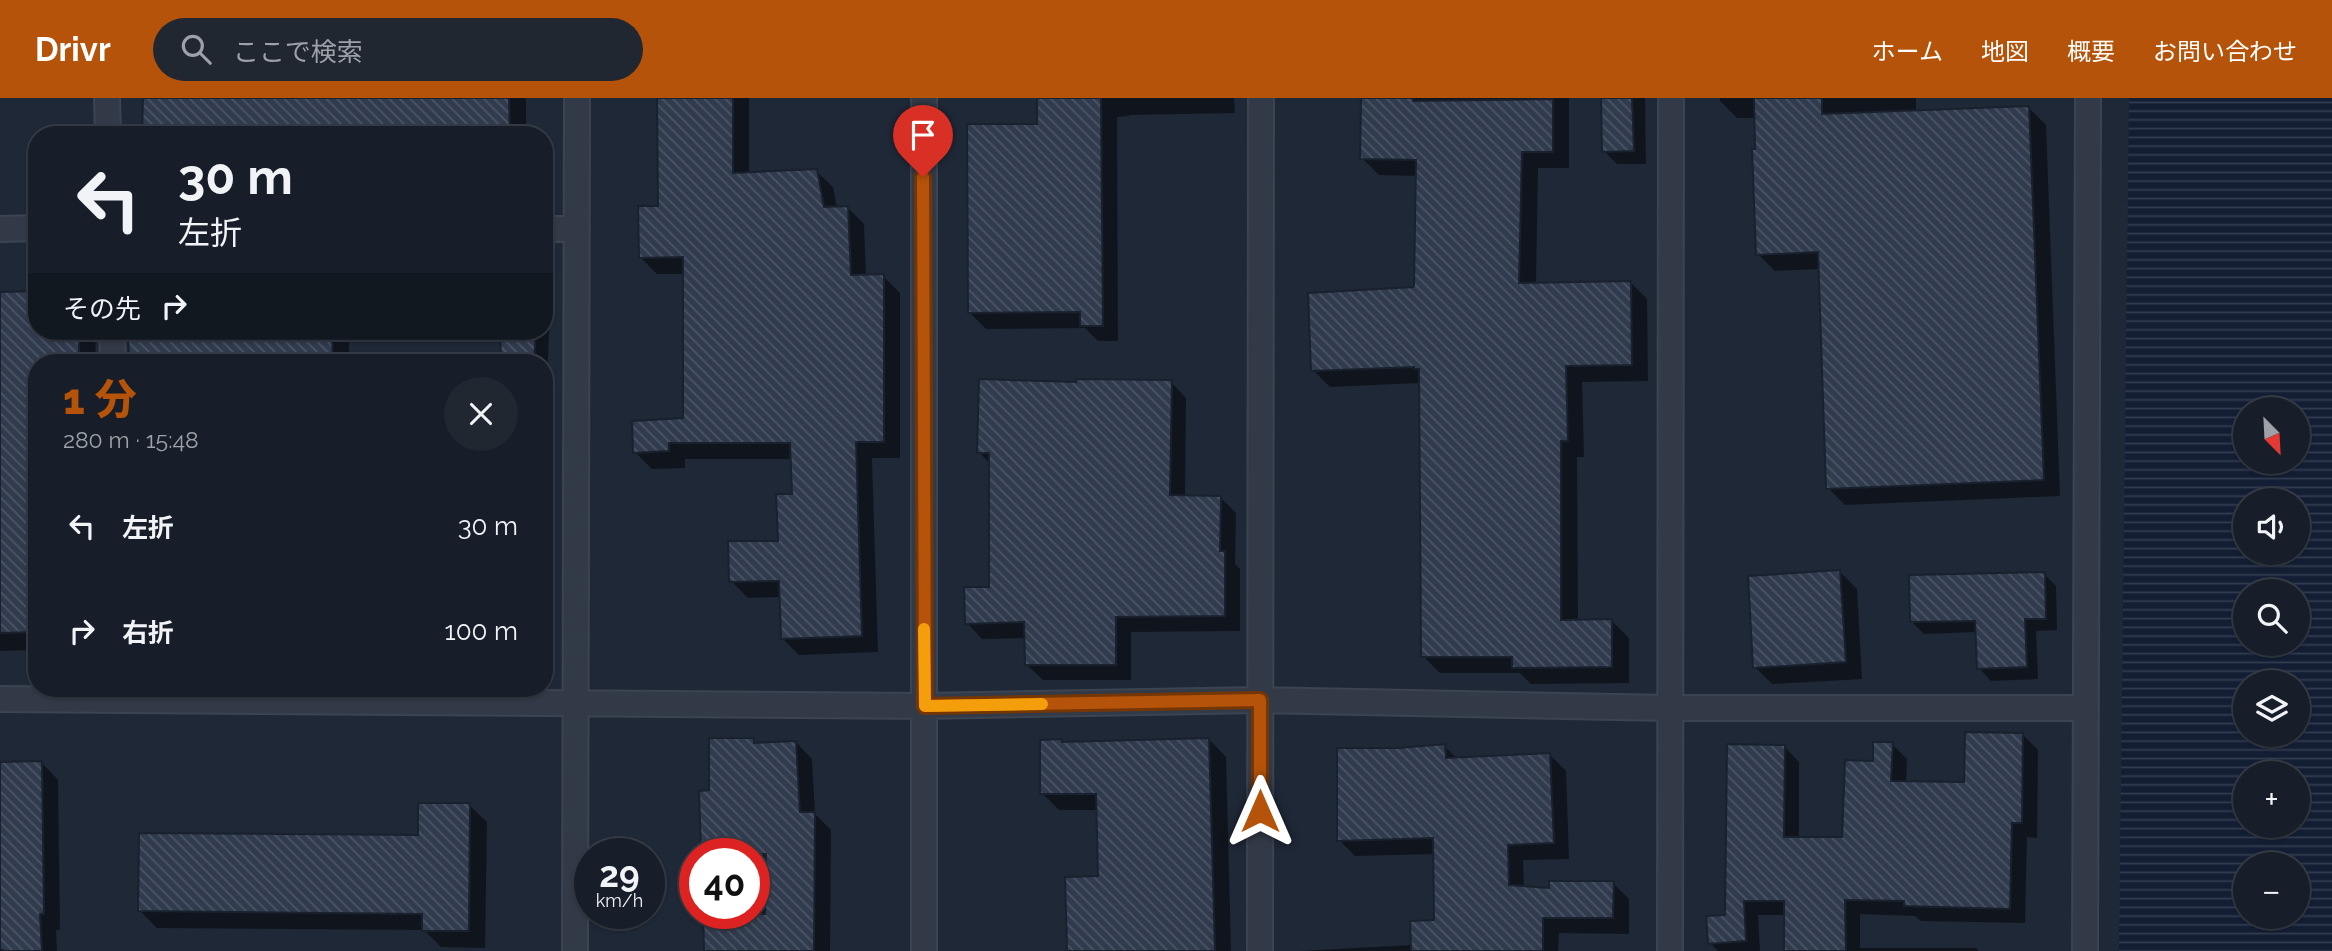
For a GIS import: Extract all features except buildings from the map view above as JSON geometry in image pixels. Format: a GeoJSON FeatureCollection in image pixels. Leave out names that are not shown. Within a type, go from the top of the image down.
{"type":"FeatureCollection","features":[{"type":"Feature","properties":{"kind":"street"},"geometry":{"type":"LineString","coordinates":[[107,98],[108,126]]}},
{"type":"Feature","properties":{"kind":"street"},"geometry":{"type":"LineString","coordinates":[[575,951],[577,98]]}},
{"type":"Feature","properties":{"kind":"street"},"geometry":{"type":"LineString","coordinates":[[924,98],[924,951]]}},
{"type":"Feature","properties":{"kind":"street"},"geometry":{"type":"LineString","coordinates":[[1260,951],[1261,98]]}},
{"type":"Feature","properties":{"kind":"street"},"geometry":{"type":"LineString","coordinates":[[1670,951],[1671,98]]}},
{"type":"Feature","properties":{"kind":"street"},"geometry":{"type":"LineString","coordinates":[[2083,951],[2081,708],[2085,98]]}},
{"type":"Feature","properties":{"kind":"street"},"geometry":{"type":"LineString","coordinates":[[2083,951],[2085,98]]}},
{"type":"Feature","properties":{"kind":"street"},"geometry":{"type":"LineString","coordinates":[[0,229],[28,229]]}},
{"type":"Feature","properties":{"kind":"street"},"geometry":{"type":"LineString","coordinates":[[553,229],[577,229]]}},
{"type":"Feature","properties":{"kind":"street"},"geometry":{"type":"LineString","coordinates":[[0,699],[38,697]]}},
{"type":"Feature","properties":{"kind":"street"},"geometry":{"type":"LineString","coordinates":[[319,697],[925,706],[1260,700],[1669,708],[2081,708]]}},
{"type":"Feature","properties":{"kind":"water"},"geometry":{"type":"Polygon","coordinates":[[[2129,98],[2332,98],[2332,951],[2119,951],[2129,98]]]}},
{"type":"Feature","properties":{"kind":"slow traffic"},"geometry":{"type":"LineString","coordinates":[[924,629],[925,706],[1042,704]]}},
{"type":"Feature","properties":{"kind":"route"},"geometry":{"type":"LineString","coordinates":[[923,177],[925,706],[1260,700],[1260,811]]}}]}
